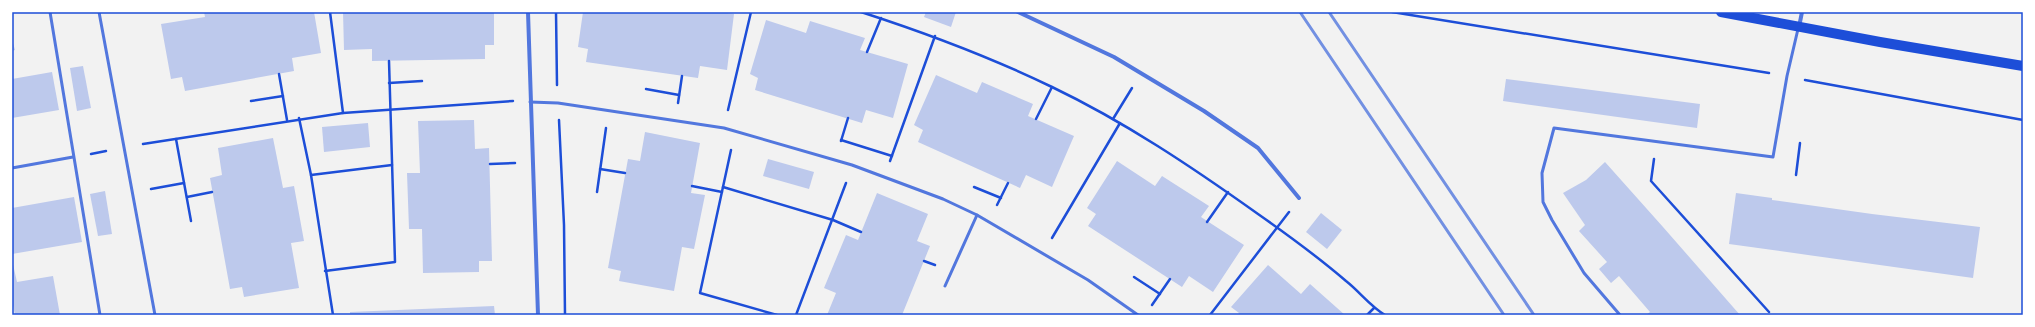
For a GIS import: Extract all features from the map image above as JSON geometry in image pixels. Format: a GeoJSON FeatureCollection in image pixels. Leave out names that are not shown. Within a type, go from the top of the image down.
{"type":"FeatureCollection","features":[{"type":"Feature","properties":{"kind":"main road"},"geometry":{"type":"LineString","coordinates":[[1721,12],[2023,66]]}},
{"type":"Feature","properties":{"kind":"street"},"geometry":{"type":"LineString","coordinates":[[528,12],[538,315]]}},
{"type":"Feature","properties":{"kind":"street"},"geometry":{"type":"LineString","coordinates":[[1018,12],[1114,57],[1204,111],[1258,148],[1300,198]]}},
{"type":"Feature","properties":{"kind":"street"},"geometry":{"type":"LineString","coordinates":[[1799,27],[1802,12]]}},
{"type":"Feature","properties":{"kind":"lane"},"geometry":{"type":"LineString","coordinates":[[50,12],[100,315]]}},
{"type":"Feature","properties":{"kind":"lane"},"geometry":{"type":"LineString","coordinates":[[99,12],[155,315]]}},
{"type":"Feature","properties":{"kind":"lane"},"geometry":{"type":"LineString","coordinates":[[1620,315],[1584,273],[1552,220],[1543,202],[1542,173],[1554,128],[1773,157],[1787,76],[1799,27]]}},
{"type":"Feature","properties":{"kind":"lane"},"geometry":{"type":"LineString","coordinates":[[530,102],[558,103],[675,119],[724,128],[885,176],[944,199],[990,222],[1088,280],[1138,315]]}},
{"type":"Feature","properties":{"kind":"lane"},"geometry":{"type":"LineString","coordinates":[[12,168],[73,157]]}},
{"type":"Feature","properties":{"kind":"lane"},"geometry":{"type":"LineString","coordinates":[[945,286],[977,215]]}},
{"type":"Feature","properties":{"kind":"path"},"geometry":{"type":"LineString","coordinates":[[330,12],[343,112]]}},
{"type":"Feature","properties":{"kind":"path"},"geometry":{"type":"LineString","coordinates":[[556,12],[558,103],[564,225],[565,315]]}},
{"type":"Feature","properties":{"kind":"path"},"geometry":{"type":"LineString","coordinates":[[724,128],[751,12]]}},
{"type":"Feature","properties":{"kind":"path"},"geometry":{"type":"LineString","coordinates":[[861,12],[935,36],[1052,86],[1120,123],[1192,167],[1228,192],[1347,281],[1374,308],[1385,315]]}},
{"type":"Feature","properties":{"kind":"path"},"geometry":{"type":"LineString","coordinates":[[1392,12],[1762,72]]}},
{"type":"Feature","properties":{"kind":"path"},"geometry":{"type":"LineString","coordinates":[[867,52],[881,18]]}},
{"type":"Feature","properties":{"kind":"path"},"geometry":{"type":"LineString","coordinates":[[885,176],[935,36]]}},
{"type":"Feature","properties":{"kind":"path"},"geometry":{"type":"LineString","coordinates":[[324,271],[395,262],[389,61]]}},
{"type":"Feature","properties":{"kind":"path"},"geometry":{"type":"LineString","coordinates":[[1113,119],[1141,72]]}},
{"type":"Feature","properties":{"kind":"path"},"geometry":{"type":"LineString","coordinates":[[279,74],[287,120]]}},
{"type":"Feature","properties":{"kind":"path"},"geometry":{"type":"LineString","coordinates":[[675,119],[682,76]]}},
{"type":"Feature","properties":{"kind":"path"},"geometry":{"type":"LineString","coordinates":[[389,83],[422,81]]}},
{"type":"Feature","properties":{"kind":"path"},"geometry":{"type":"LineString","coordinates":[[1811,81],[2023,120]]}},
{"type":"Feature","properties":{"kind":"path"},"geometry":{"type":"LineString","coordinates":[[1036,119],[1052,86]]}},
{"type":"Feature","properties":{"kind":"path"},"geometry":{"type":"LineString","coordinates":[[646,89],[679,95]]}},
{"type":"Feature","properties":{"kind":"path"},"geometry":{"type":"LineString","coordinates":[[251,101],[283,96]]}},
{"type":"Feature","properties":{"kind":"path"},"geometry":{"type":"LineString","coordinates":[[160,141],[343,112],[512,101],[530,102]]}},
{"type":"Feature","properties":{"kind":"path"},"geometry":{"type":"LineString","coordinates":[[597,192],[609,110]]}},
{"type":"Feature","properties":{"kind":"path"},"geometry":{"type":"LineString","coordinates":[[299,118],[310,175],[324,271],[333,315]]}},
{"type":"Feature","properties":{"kind":"path"},"geometry":{"type":"LineString","coordinates":[[835,160],[848,118]]}},
{"type":"Feature","properties":{"kind":"path"},"geometry":{"type":"LineString","coordinates":[[1044,253],[1120,123]]}},
{"type":"Feature","properties":{"kind":"path"},"geometry":{"type":"LineString","coordinates":[[735,131],[700,293],[777,315]]}},
{"type":"Feature","properties":{"kind":"path"},"geometry":{"type":"LineString","coordinates":[[176,139],[191,221]]}},
{"type":"Feature","properties":{"kind":"path"},"geometry":{"type":"LineString","coordinates":[[841,140],[892,156]]}},
{"type":"Feature","properties":{"kind":"path"},"geometry":{"type":"LineString","coordinates":[[1796,175],[1800,143]]}},
{"type":"Feature","properties":{"kind":"path"},"geometry":{"type":"LineString","coordinates":[[490,164],[515,163]]}},
{"type":"Feature","properties":{"kind":"path"},"geometry":{"type":"LineString","coordinates":[[310,175],[392,164]]}},
{"type":"Feature","properties":{"kind":"path"},"geometry":{"type":"LineString","coordinates":[[796,315],[833,220],[852,165]]}},
{"type":"Feature","properties":{"kind":"path"},"geometry":{"type":"LineString","coordinates":[[600,169],[625,173]]}},
{"type":"Feature","properties":{"kind":"path"},"geometry":{"type":"LineString","coordinates":[[1651,181],[1769,312]]}},
{"type":"Feature","properties":{"kind":"path"},"geometry":{"type":"LineString","coordinates":[[990,222],[1008,182]]}},
{"type":"Feature","properties":{"kind":"path"},"geometry":{"type":"LineString","coordinates":[[132,192],[184,183]]}},
{"type":"Feature","properties":{"kind":"path"},"geometry":{"type":"LineString","coordinates":[[692,186],[722,192]]}},
{"type":"Feature","properties":{"kind":"path"},"geometry":{"type":"LineString","coordinates":[[723,187],[833,220],[861,232]]}},
{"type":"Feature","properties":{"kind":"path"},"geometry":{"type":"LineString","coordinates":[[974,187],[1001,198]]}},
{"type":"Feature","properties":{"kind":"path"},"geometry":{"type":"LineString","coordinates":[[187,197],[212,192]]}},
{"type":"Feature","properties":{"kind":"path"},"geometry":{"type":"LineString","coordinates":[[1207,222],[1228,192]]}},
{"type":"Feature","properties":{"kind":"path"},"geometry":{"type":"LineString","coordinates":[[1210,315],[1277,228]]}},
{"type":"Feature","properties":{"kind":"path"},"geometry":{"type":"LineString","coordinates":[[1134,277],[1160,294]]}},
{"type":"Feature","properties":{"kind":"path"},"geometry":{"type":"LineString","coordinates":[[1149,310],[1170,279]]}},
{"type":"Feature","properties":{"kind":"path"},"geometry":{"type":"LineString","coordinates":[[1368,315],[1374,308]]}},
{"type":"Feature","properties":{"kind":"building"},"geometry":{"type":"Polygon","coordinates":[[[204,12],[314,12],[321,53],[292,58],[294,71],[185,91],[182,77],[171,79],[161,24],[205,17],[204,12]]]}},
{"type":"Feature","properties":{"kind":"building"},"geometry":{"type":"Polygon","coordinates":[[[343,12],[494,12],[494,45],[485,45],[485,59],[372,61],[372,49],[344,50],[343,12]]]}},
{"type":"Feature","properties":{"kind":"building"},"geometry":{"type":"Polygon","coordinates":[[[583,12],[720,12],[734,14],[727,70],[700,66],[698,78],[586,62],[588,49],[578,47],[583,12]]]}},
{"type":"Feature","properties":{"kind":"building"},"geometry":{"type":"Polygon","coordinates":[[[926,12],[956,12],[951,27],[924,17],[926,12]]]}},
{"type":"Feature","properties":{"kind":"building"},"geometry":{"type":"Polygon","coordinates":[[[766,20],[806,33],[810,21],[865,38],[860,50],[908,64],[893,118],[866,110],[862,123],[755,90],[758,78],[750,74],[766,20]]]}},
{"type":"Feature","properties":{"kind":"building"},"geometry":{"type":"Polygon","coordinates":[[[12,40],[15,50],[12,51],[12,40]]]}},
{"type":"Feature","properties":{"kind":"building"},"geometry":{"type":"Polygon","coordinates":[[[83,66],[91,108],[77,111],[70,68],[83,66]]]}},
{"type":"Feature","properties":{"kind":"building"},"geometry":{"type":"Polygon","coordinates":[[[52,72],[59,110],[12,118],[12,79],[52,72]]]}},
{"type":"Feature","properties":{"kind":"building"},"geometry":{"type":"Polygon","coordinates":[[[936,75],[977,93],[982,82],[1033,104],[1028,116],[1074,136],[1052,187],[1026,175],[1020,188],[918,142],[923,130],[914,125],[936,75]]]}},
{"type":"Feature","properties":{"kind":"building"},"geometry":{"type":"Polygon","coordinates":[[[1506,79],[1700,104],[1697,128],[1503,101],[1506,79]]]}},
{"type":"Feature","properties":{"kind":"building"},"geometry":{"type":"Polygon","coordinates":[[[474,120],[475,149],[489,148],[492,261],[479,261],[479,272],[423,273],[422,229],[409,229],[407,173],[420,173],[418,121],[474,120]]]}},
{"type":"Feature","properties":{"kind":"building"},"geometry":{"type":"Polygon","coordinates":[[[368,123],[370,147],[324,152],[322,127],[368,123]]]}},
{"type":"Feature","properties":{"kind":"building"},"geometry":{"type":"Polygon","coordinates":[[[645,132],[700,143],[691,193],[705,195],[694,249],[682,247],[674,291],[619,281],[621,271],[608,268],[628,159],[640,161],[645,132]]]}},
{"type":"Feature","properties":{"kind":"building"},"geometry":{"type":"Polygon","coordinates":[[[273,138],[283,188],[294,186],[304,241],[291,243],[299,288],[244,297],[242,287],[230,289],[210,178],[222,175],[218,148],[273,138]]]}},
{"type":"Feature","properties":{"kind":"building"},"geometry":{"type":"Polygon","coordinates":[[[768,159],[814,172],[809,189],[763,176],[768,159]]]}},
{"type":"Feature","properties":{"kind":"building"},"geometry":{"type":"Polygon","coordinates":[[[1117,161],[1155,186],[1162,176],[1209,206],[1201,217],[1244,245],[1213,292],[1189,276],[1182,287],[1088,226],[1096,214],[1087,208],[1117,161]]]}},
{"type":"Feature","properties":{"kind":"building"},"geometry":{"type":"Polygon","coordinates":[[[1605,162],[1740,315],[1646,315],[1650,312],[1619,276],[1611,283],[1599,269],[1607,262],[1579,231],[1585,225],[1563,193],[1586,180],[1605,162]]]}},
{"type":"Feature","properties":{"kind":"building"},"geometry":{"type":"Polygon","coordinates":[[[105,191],[112,234],[98,236],[90,194],[105,191]]]}},
{"type":"Feature","properties":{"kind":"building"},"geometry":{"type":"Polygon","coordinates":[[[877,193],[928,214],[917,241],[930,246],[902,315],[827,315],[836,293],[824,288],[846,235],[858,240],[877,193]]]}},
{"type":"Feature","properties":{"kind":"building"},"geometry":{"type":"Polygon","coordinates":[[[1736,193],[1772,198],[1772,200],[1872,214],[1980,227],[1973,278],[1729,244],[1736,193]]]}},
{"type":"Feature","properties":{"kind":"building"},"geometry":{"type":"Polygon","coordinates":[[[74,197],[82,242],[12,254],[12,208],[74,197]]]}},
{"type":"Feature","properties":{"kind":"building"},"geometry":{"type":"Polygon","coordinates":[[[1321,213],[1342,230],[1327,249],[1306,232],[1321,213]]]}},
{"type":"Feature","properties":{"kind":"building"},"geometry":{"type":"Polygon","coordinates":[[[12,260],[17,282],[53,276],[60,315],[15,315],[12,300],[12,260]]]}},
{"type":"Feature","properties":{"kind":"building"},"geometry":{"type":"Polygon","coordinates":[[[1268,265],[1301,294],[1310,284],[1345,315],[1238,315],[1239,313],[1231,307],[1268,265]]]}},
{"type":"Feature","properties":{"kind":"building"},"geometry":{"type":"Polygon","coordinates":[[[494,306],[495,315],[350,315],[350,312],[494,306]]]}},
{"type":"Feature","properties":{"kind":"railway"},"geometry":{"type":"LineString","coordinates":[[1300,12],[1504,315]]}},
{"type":"Feature","properties":{"kind":"railway"},"geometry":{"type":"LineString","coordinates":[[1329,12],[1534,315]]}}]}
